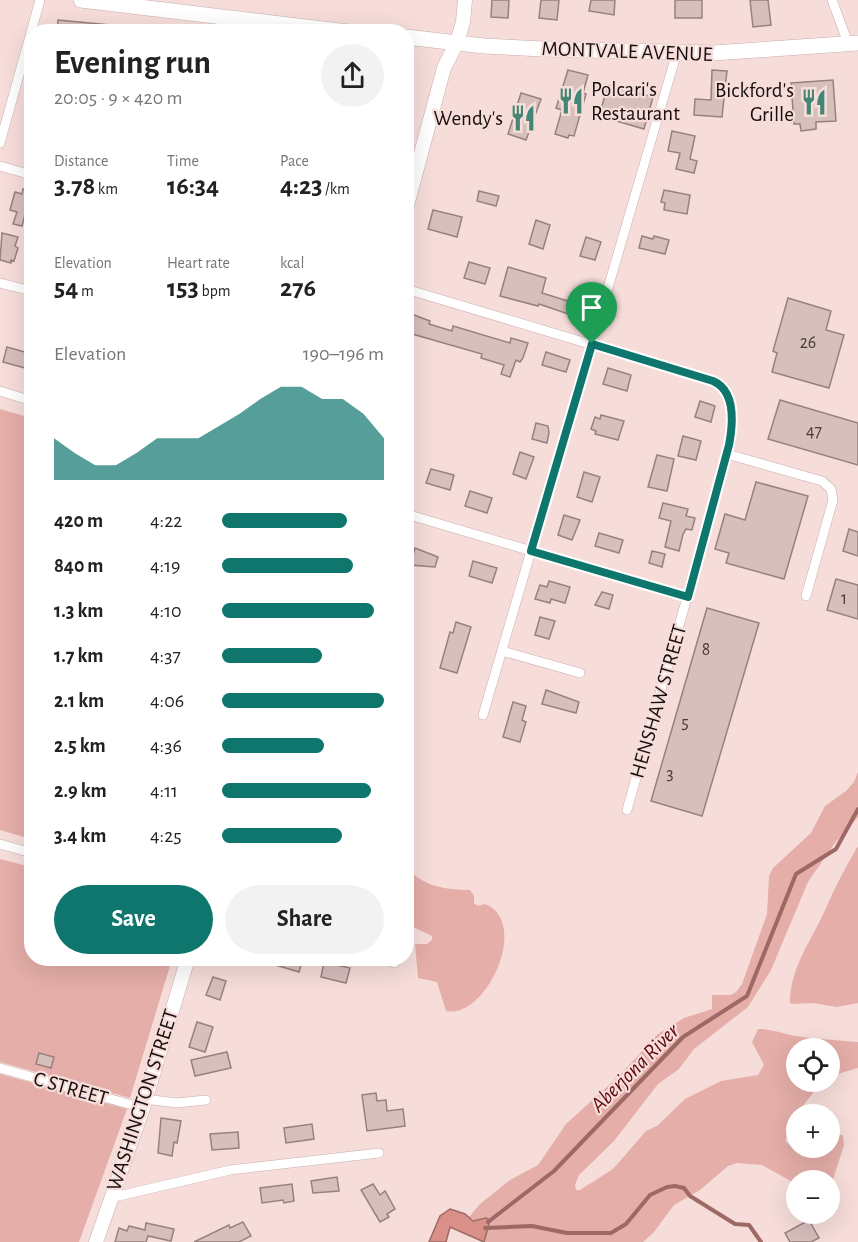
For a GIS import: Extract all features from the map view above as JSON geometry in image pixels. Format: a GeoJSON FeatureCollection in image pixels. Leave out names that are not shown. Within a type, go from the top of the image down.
{"type":"FeatureCollection","features":[{"type":"Feature","properties":{"kind":"main road"},"geometry":{"type":"LineString","coordinates":[[81,0],[281,24]]}},
{"type":"Feature","properties":{"kind":"main road"},"geometry":{"type":"LineString","coordinates":[[414,177],[444,68],[457,42],[463,22],[465,0]]}},
{"type":"Feature","properties":{"kind":"main road","name":"MONTVALE AVENUE"},"geometry":{"type":"LineString","coordinates":[[414,38],[484,46],[559,50],[722,54],[855,42]]}},
{"type":"Feature","properties":{"kind":"main road","name":"WASHINGTON STREET"},"geometry":{"type":"LineString","coordinates":[[96,1242],[144,1103],[186,966]]}},
{"type":"Feature","properties":{"kind":"street"},"geometry":{"type":"LineString","coordinates":[[33,24],[40,0]]}},
{"type":"Feature","properties":{"kind":"street"},"geometry":{"type":"LineString","coordinates":[[832,0],[855,42]]}},
{"type":"Feature","properties":{"kind":"street"},"geometry":{"type":"LineString","coordinates":[[483,715],[677,52]]}},
{"type":"Feature","properties":{"kind":"street"},"geometry":{"type":"LineString","coordinates":[[0,143],[24,57]]}},
{"type":"Feature","properties":{"kind":"street"},"geometry":{"type":"LineString","coordinates":[[0,166],[24,173]]}},
{"type":"Feature","properties":{"kind":"street"},"geometry":{"type":"LineString","coordinates":[[0,283],[24,289]]}},
{"type":"Feature","properties":{"kind":"street"},"geometry":{"type":"LineString","coordinates":[[414,291],[592,344]]}},
{"type":"Feature","properties":{"kind":"street","name":"HENSHAW STREET"},"geometry":{"type":"LineString","coordinates":[[592,344],[721,385],[727,394],[732,416],[727,454],[627,810]]}},
{"type":"Feature","properties":{"kind":"street"},"geometry":{"type":"LineString","coordinates":[[0,391],[24,398]]}},
{"type":"Feature","properties":{"kind":"street"},"geometry":{"type":"LineString","coordinates":[[727,454],[822,481],[831,489],[833,501],[806,596]]}},
{"type":"Feature","properties":{"kind":"street"},"geometry":{"type":"LineString","coordinates":[[414,515],[688,597]]}},
{"type":"Feature","properties":{"kind":"street"},"geometry":{"type":"LineString","coordinates":[[502,651],[580,674]]}},
{"type":"Feature","properties":{"kind":"street"},"geometry":{"type":"LineString","coordinates":[[0,844],[24,851]]}},
{"type":"Feature","properties":{"kind":"street","name":"C STREET"},"geometry":{"type":"LineString","coordinates":[[0,1068],[144,1103],[206,1100]]}},
{"type":"Feature","properties":{"kind":"street"},"geometry":{"type":"LineString","coordinates":[[110,1198],[230,1170],[379,1153]]}},
{"type":"Feature","properties":{"kind":"shaded area"},"geometry":{"type":"Polygon","coordinates":[[[0,409],[24,416],[24,837],[0,830],[0,409]]]}},
{"type":"Feature","properties":{"kind":"shaded area"},"geometry":{"type":"Polygon","coordinates":[[[858,772],[858,817],[835,843],[808,882],[771,970],[748,1007],[694,1049],[679,1069],[658,1084],[614,1141],[579,1175],[575,1185],[576,1190],[580,1190],[613,1169],[646,1131],[657,1126],[685,1099],[721,1081],[758,1075],[764,1065],[752,1042],[758,1029],[816,1038],[786,1038],[786,1092],[814,1092],[804,1104],[786,1104],[786,1158],[840,1158],[836,1170],[786,1170],[786,1178],[762,1165],[737,1163],[728,1166],[700,1190],[674,1205],[654,1232],[643,1242],[484,1242],[488,1228],[482,1219],[477,1222],[469,1217],[480,1204],[510,1180],[538,1165],[566,1124],[619,1076],[658,1034],[684,1018],[712,1009],[712,995],[731,995],[736,992],[742,984],[767,914],[769,876],[773,868],[811,833],[825,806],[846,791],[854,782],[858,772]]]}},
{"type":"Feature","properties":{"kind":"shaded area"},"geometry":{"type":"Polygon","coordinates":[[[858,846],[858,1003],[837,1007],[813,1003],[790,1003],[794,977],[803,954],[858,846]]]}},
{"type":"Feature","properties":{"kind":"shaded area"},"geometry":{"type":"Polygon","coordinates":[[[0,859],[24,865],[24,966],[170,966],[130,1098],[0,1062],[0,859]]]}},
{"type":"Feature","properties":{"kind":"shaded area"},"geometry":{"type":"Polygon","coordinates":[[[414,875],[443,888],[470,890],[474,896],[474,903],[478,906],[485,904],[498,914],[504,930],[503,948],[498,968],[488,986],[475,1001],[461,1010],[446,1011],[437,982],[418,978],[415,944],[427,944],[432,940],[432,936],[414,927],[414,875]]]}},
{"type":"Feature","properties":{"kind":"shaded area"},"geometry":{"type":"Polygon","coordinates":[[[840,1040],[858,1042],[858,1068],[840,1073],[840,1040]]]}},
{"type":"Feature","properties":{"kind":"shaded area"},"geometry":{"type":"Polygon","coordinates":[[[0,1074],[127,1109],[79,1242],[0,1242],[0,1074]]]}},
{"type":"Feature","properties":{"kind":"shaded area"},"geometry":{"type":"Polygon","coordinates":[[[840,1135],[843,1135],[844,1145],[840,1158],[840,1135]]]}},
{"type":"Feature","properties":{"kind":"shaded area"},"geometry":{"type":"Polygon","coordinates":[[[450,1209],[465,1214],[473,1221],[486,1218],[490,1220],[484,1242],[450,1227],[446,1242],[429,1242],[440,1216],[450,1209]]]}},
{"type":"Feature","properties":{"kind":"building"},"geometry":{"type":"Polygon","coordinates":[[[492,0],[509,0],[508,18],[491,17],[492,0]]]}},
{"type":"Feature","properties":{"kind":"building"},"geometry":{"type":"Polygon","coordinates":[[[541,0],[559,0],[557,20],[539,18],[541,0]]]}},
{"type":"Feature","properties":{"kind":"building"},"geometry":{"type":"Polygon","coordinates":[[[591,0],[615,0],[614,15],[589,11],[591,0]]]}},
{"type":"Feature","properties":{"kind":"building"},"geometry":{"type":"Polygon","coordinates":[[[675,0],[702,0],[702,18],[675,18],[675,0]]]}},
{"type":"Feature","properties":{"kind":"building"},"geometry":{"type":"Polygon","coordinates":[[[750,0],[768,0],[771,25],[753,27],[750,0]]]}},
{"type":"Feature","properties":{"kind":"building"},"geometry":{"type":"Polygon","coordinates":[[[58,20],[100,24],[58,24],[58,20]]]}},
{"type":"Feature","properties":{"kind":"building","name":"Polcari's Restaurant"},"geometry":{"type":"Polygon","coordinates":[[[568,70],[588,75],[583,93],[586,94],[574,136],[569,135],[568,138],[555,134],[562,110],[556,108],[568,70]]]}},
{"type":"Feature","properties":{"kind":"building"},"geometry":{"type":"Polygon","coordinates":[[[712,70],[727,71],[722,117],[694,115],[695,99],[711,100],[712,70]]]}},
{"type":"Feature","properties":{"kind":"building","name":"Bickford's Grille"},"geometry":{"type":"Polygon","coordinates":[[[833,80],[836,121],[816,122],[816,129],[801,131],[800,124],[794,124],[791,83],[833,80]]]}},
{"type":"Feature","properties":{"kind":"building"},"geometry":{"type":"Polygon","coordinates":[[[608,85],[653,97],[644,129],[599,116],[608,85]]]}},
{"type":"Feature","properties":{"kind":"building"},"geometry":{"type":"Polygon","coordinates":[[[521,93],[541,99],[526,140],[508,134],[521,93]]]}},
{"type":"Feature","properties":{"kind":"building"},"geometry":{"type":"Polygon","coordinates":[[[672,131],[695,136],[690,159],[697,161],[694,173],[676,169],[680,153],[668,151],[672,131]]]}},
{"type":"Feature","properties":{"kind":"building"},"geometry":{"type":"Polygon","coordinates":[[[24,189],[22,226],[13,224],[17,212],[10,210],[15,192],[22,194],[24,189]]]}},
{"type":"Feature","properties":{"kind":"building"},"geometry":{"type":"Polygon","coordinates":[[[664,190],[690,195],[687,214],[664,210],[665,203],[661,202],[664,190]]]}},
{"type":"Feature","properties":{"kind":"building"},"geometry":{"type":"Polygon","coordinates":[[[479,191],[499,196],[496,206],[477,201],[479,191]]]}},
{"type":"Feature","properties":{"kind":"building"},"geometry":{"type":"Polygon","coordinates":[[[433,210],[462,217],[457,237],[428,229],[433,210]]]}},
{"type":"Feature","properties":{"kind":"building"},"geometry":{"type":"Polygon","coordinates":[[[536,220],[550,225],[543,249],[529,244],[536,220]]]}},
{"type":"Feature","properties":{"kind":"building"},"geometry":{"type":"Polygon","coordinates":[[[2,233],[18,237],[15,246],[18,248],[14,261],[11,260],[11,263],[0,260],[2,233]]]}},
{"type":"Feature","properties":{"kind":"building"},"geometry":{"type":"Polygon","coordinates":[[[642,236],[669,240],[665,254],[639,248],[642,236]]]}},
{"type":"Feature","properties":{"kind":"building"},"geometry":{"type":"Polygon","coordinates":[[[586,237],[601,242],[595,260],[580,256],[586,237]]]}},
{"type":"Feature","properties":{"kind":"building"},"geometry":{"type":"Polygon","coordinates":[[[469,262],[490,268],[485,284],[464,278],[469,262]]]}},
{"type":"Feature","properties":{"kind":"building"},"geometry":{"type":"Polygon","coordinates":[[[508,267],[546,278],[542,293],[584,306],[580,318],[539,304],[538,306],[500,296],[508,267]]]}},
{"type":"Feature","properties":{"kind":"building"},"geometry":{"type":"Polygon","coordinates":[[[788,298],[831,311],[826,330],[844,335],[829,388],[772,372],[777,353],[773,351],[788,298]]]}},
{"type":"Feature","properties":{"kind":"building"},"geometry":{"type":"Polygon","coordinates":[[[414,315],[430,321],[429,324],[452,331],[453,326],[510,343],[511,338],[528,343],[523,358],[520,362],[516,360],[510,377],[501,374],[504,365],[481,358],[482,354],[414,335],[414,315]]]}},
{"type":"Feature","properties":{"kind":"building"},"geometry":{"type":"Polygon","coordinates":[[[7,347],[24,352],[24,368],[3,362],[7,347]]]}},
{"type":"Feature","properties":{"kind":"building"},"geometry":{"type":"Polygon","coordinates":[[[546,352],[570,360],[566,372],[542,365],[546,352]]]}},
{"type":"Feature","properties":{"kind":"building"},"geometry":{"type":"Polygon","coordinates":[[[608,368],[631,375],[627,391],[603,384],[608,368]]]}},
{"type":"Feature","properties":{"kind":"building"},"geometry":{"type":"Polygon","coordinates":[[[780,400],[858,423],[858,465],[768,439],[780,400]]]}},
{"type":"Feature","properties":{"kind":"building"},"geometry":{"type":"Polygon","coordinates":[[[700,401],[715,406],[711,422],[695,417],[700,401]]]}},
{"type":"Feature","properties":{"kind":"building"},"geometry":{"type":"Polygon","coordinates":[[[601,415],[624,421],[618,440],[595,434],[596,431],[591,429],[595,417],[600,419],[601,415]]]}},
{"type":"Feature","properties":{"kind":"building"},"geometry":{"type":"Polygon","coordinates":[[[536,423],[548,426],[547,443],[532,439],[536,423]]]}},
{"type":"Feature","properties":{"kind":"building"},"geometry":{"type":"Polygon","coordinates":[[[683,436],[701,441],[696,460],[678,456],[683,436]]]}},
{"type":"Feature","properties":{"kind":"building"},"geometry":{"type":"Polygon","coordinates":[[[520,452],[534,457],[526,479],[513,474],[520,452]]]}},
{"type":"Feature","properties":{"kind":"building"},"geometry":{"type":"Polygon","coordinates":[[[657,455],[674,459],[667,491],[648,487],[657,455]]]}},
{"type":"Feature","properties":{"kind":"building"},"geometry":{"type":"Polygon","coordinates":[[[431,469],[454,475],[450,490],[426,483],[431,469]]]}},
{"type":"Feature","properties":{"kind":"building"},"geometry":{"type":"Polygon","coordinates":[[[584,472],[600,477],[592,502],[577,497],[584,472]]]}},
{"type":"Feature","properties":{"kind":"building"},"geometry":{"type":"Polygon","coordinates":[[[756,482],[808,496],[784,579],[726,563],[729,553],[715,549],[725,514],[745,520],[756,482]]]}},
{"type":"Feature","properties":{"kind":"building"},"geometry":{"type":"Polygon","coordinates":[[[470,491],[492,498],[487,513],[465,506],[470,491]]]}},
{"type":"Feature","properties":{"kind":"building"},"geometry":{"type":"Polygon","coordinates":[[[663,503],[688,509],[686,516],[695,518],[692,530],[686,529],[683,534],[679,551],[665,547],[671,521],[659,518],[663,503]]]}},
{"type":"Feature","properties":{"kind":"building"},"geometry":{"type":"Polygon","coordinates":[[[564,515],[580,520],[572,540],[558,535],[564,515]]]}},
{"type":"Feature","properties":{"kind":"building"},"geometry":{"type":"Polygon","coordinates":[[[849,529],[858,532],[858,556],[843,551],[849,529]]]}},
{"type":"Feature","properties":{"kind":"building"},"geometry":{"type":"Polygon","coordinates":[[[599,533],[623,540],[619,553],[595,546],[599,533]]]}},
{"type":"Feature","properties":{"kind":"building"},"geometry":{"type":"Polygon","coordinates":[[[415,548],[438,557],[435,567],[414,565],[415,548]]]}},
{"type":"Feature","properties":{"kind":"building"},"geometry":{"type":"Polygon","coordinates":[[[652,551],[665,554],[662,567],[649,563],[652,551]]]}},
{"type":"Feature","properties":{"kind":"building"},"geometry":{"type":"Polygon","coordinates":[[[473,561],[497,568],[492,583],[469,576],[473,561]]]}},
{"type":"Feature","properties":{"kind":"building"},"geometry":{"type":"Polygon","coordinates":[[[836,579],[858,585],[858,619],[827,610],[836,579]]]}},
{"type":"Feature","properties":{"kind":"building"},"geometry":{"type":"Polygon","coordinates":[[[549,581],[570,587],[565,603],[551,599],[550,603],[535,599],[540,585],[547,587],[549,581]]]}},
{"type":"Feature","properties":{"kind":"building"},"geometry":{"type":"Polygon","coordinates":[[[602,592],[613,595],[609,609],[595,605],[602,592]]]}},
{"type":"Feature","properties":{"kind":"building"},"geometry":{"type":"Polygon","coordinates":[[[707,608],[759,623],[702,816],[651,801],[707,608]]]}},
{"type":"Feature","properties":{"kind":"building"},"geometry":{"type":"Polygon","coordinates":[[[540,617],[555,621],[549,639],[535,635],[540,617]]]}},
{"type":"Feature","properties":{"kind":"building"},"geometry":{"type":"Polygon","coordinates":[[[456,622],[471,627],[457,673],[440,668],[450,632],[453,633],[456,622]]]}},
{"type":"Feature","properties":{"kind":"building"},"geometry":{"type":"Polygon","coordinates":[[[546,690],[579,702],[576,713],[542,704],[546,690]]]}},
{"type":"Feature","properties":{"kind":"building"},"geometry":{"type":"Polygon","coordinates":[[[513,702],[526,706],[522,720],[526,722],[520,742],[503,737],[513,702]]]}},
{"type":"Feature","properties":{"kind":"building"},"geometry":{"type":"Polygon","coordinates":[[[279,966],[301,966],[299,972],[279,966]]]}},
{"type":"Feature","properties":{"kind":"building"},"geometry":{"type":"Polygon","coordinates":[[[323,966],[350,968],[346,983],[321,977],[323,966]]]}},
{"type":"Feature","properties":{"kind":"building"},"geometry":{"type":"Polygon","coordinates":[[[213,977],[226,981],[220,1000],[206,995],[213,977]]]}},
{"type":"Feature","properties":{"kind":"building"},"geometry":{"type":"Polygon","coordinates":[[[197,1022],[213,1027],[205,1052],[189,1047],[197,1022]]]}},
{"type":"Feature","properties":{"kind":"building"},"geometry":{"type":"Polygon","coordinates":[[[227,1052],[231,1068],[195,1076],[191,1060],[227,1052]]]}},
{"type":"Feature","properties":{"kind":"building"},"geometry":{"type":"Polygon","coordinates":[[[39,1053],[54,1057],[51,1068],[36,1064],[39,1053]]]}},
{"type":"Feature","properties":{"kind":"building"},"geometry":{"type":"Polygon","coordinates":[[[376,1093],[377,1101],[386,1100],[387,1111],[403,1109],[405,1126],[367,1131],[362,1095],[376,1093]]]}},
{"type":"Feature","properties":{"kind":"building"},"geometry":{"type":"Polygon","coordinates":[[[161,1118],[181,1121],[172,1156],[158,1153],[161,1118]]]}},
{"type":"Feature","properties":{"kind":"building"},"geometry":{"type":"Polygon","coordinates":[[[312,1124],[314,1139],[286,1143],[284,1128],[312,1124]]]}},
{"type":"Feature","properties":{"kind":"building"},"geometry":{"type":"Polygon","coordinates":[[[238,1132],[239,1148],[212,1150],[210,1134],[238,1132]]]}},
{"type":"Feature","properties":{"kind":"building"},"geometry":{"type":"Polygon","coordinates":[[[337,1177],[339,1191],[313,1193],[311,1181],[337,1177]]]}},
{"type":"Feature","properties":{"kind":"building"},"geometry":{"type":"Polygon","coordinates":[[[292,1184],[294,1201],[262,1203],[260,1188],[292,1184]]]}},
{"type":"Feature","properties":{"kind":"building"},"geometry":{"type":"Polygon","coordinates":[[[373,1184],[380,1195],[385,1191],[395,1209],[387,1214],[389,1217],[380,1222],[361,1190],[373,1184]]]}},
{"type":"Feature","properties":{"kind":"building"},"geometry":{"type":"Polygon","coordinates":[[[243,1222],[251,1236],[239,1242],[194,1242],[229,1225],[230,1228],[243,1222]]]}},
{"type":"Feature","properties":{"kind":"building"},"geometry":{"type":"Polygon","coordinates":[[[146,1223],[174,1229],[171,1241],[148,1236],[146,1242],[115,1242],[119,1228],[127,1231],[129,1226],[145,1230],[146,1223]]]}},
{"type":"Feature","properties":{"kind":"building"},"geometry":{"type":"Polygon","coordinates":[[[802,1224],[811,1224],[819,1238],[811,1242],[790,1242],[785,1233],[802,1224]]]}},
{"type":"Feature","properties":{"kind":"waterway","name":"Aberjona River"},"geometry":{"type":"LineString","coordinates":[[488,1222],[554,1171],[683,1037],[747,996],[796,874],[836,849],[858,809]]}},
{"type":"Feature","properties":{"kind":"waterway"},"geometry":{"type":"LineString","coordinates":[[485,1228],[532,1226],[567,1233],[611,1233],[626,1224],[650,1195],[675,1186],[684,1188],[690,1196],[735,1224],[749,1225],[761,1242]]}},
{"type":"Feature","properties":{"kind":"place","name":"Polcari's Restaurant"},"geometry":{"type":"Point","coordinates":[571,101]}},
{"type":"Feature","properties":{"kind":"place","name":"Bickford's Grille"},"geometry":{"type":"Point","coordinates":[814,102]}},
{"type":"Feature","properties":{"kind":"place","name":"Wendy's"},"geometry":{"type":"Point","coordinates":[523,118]}},
{"type":"Feature","properties":{"kind":"route"},"geometry":{"type":"LineString","coordinates":[[592,344],[713,381],[722,386],[727,394],[732,425],[729,445],[688,597],[531,551],[592,344]]}}]}
